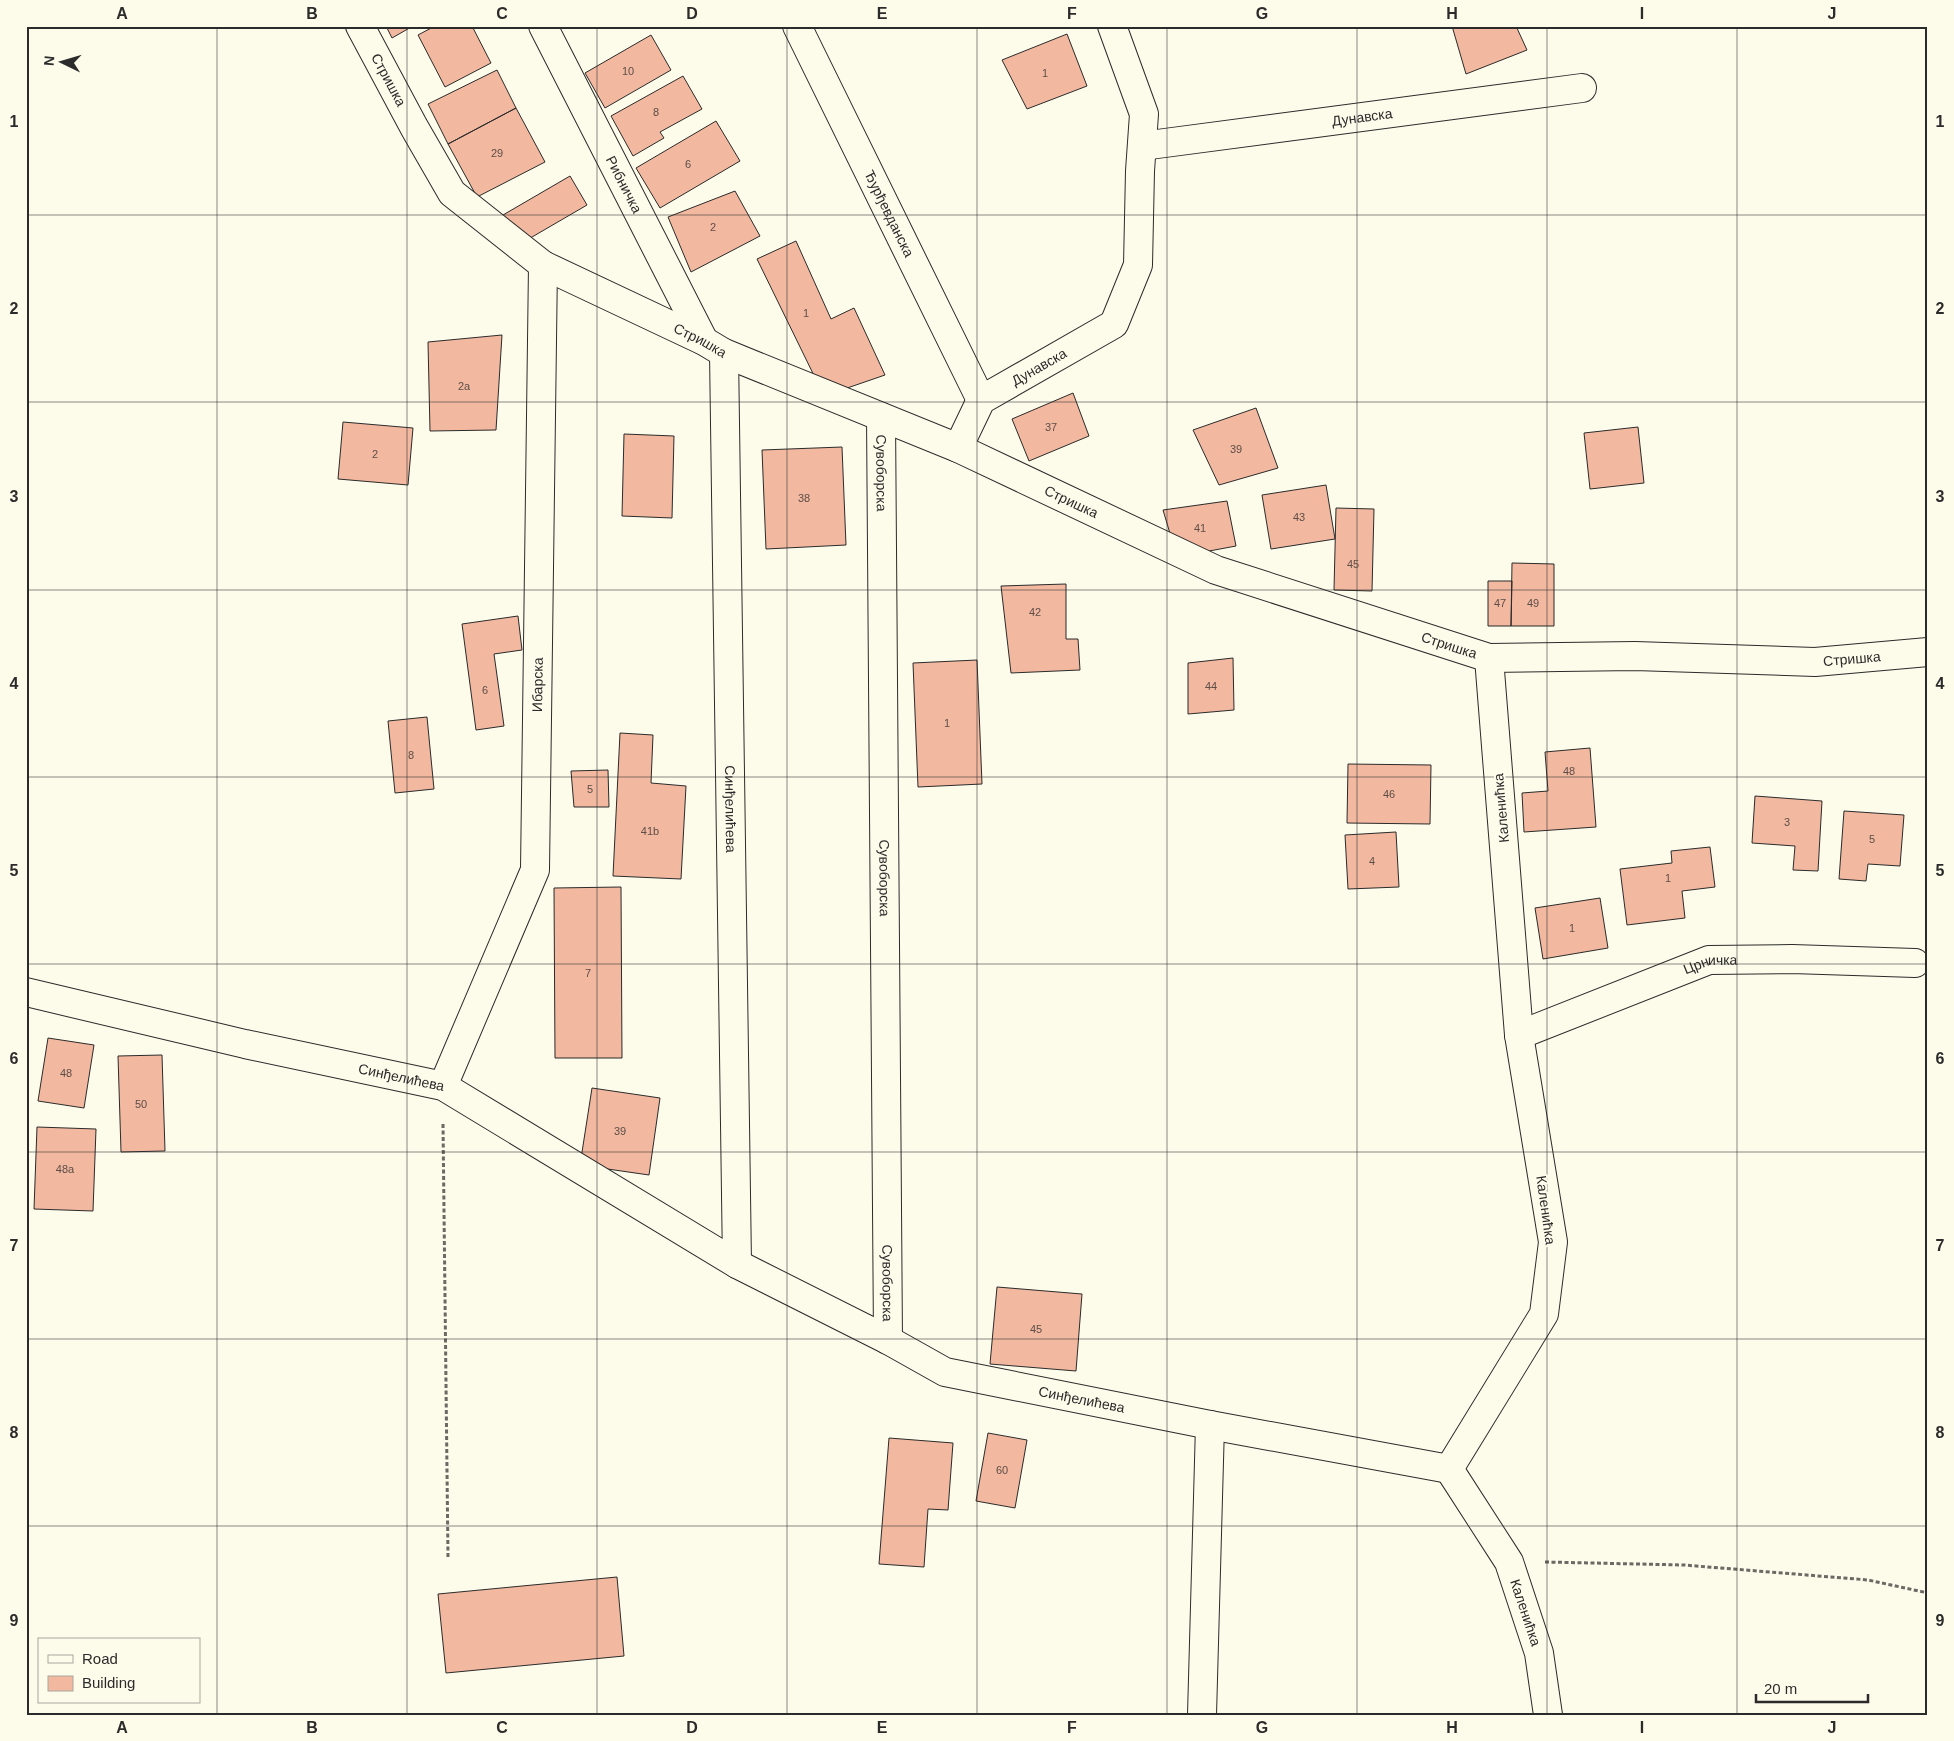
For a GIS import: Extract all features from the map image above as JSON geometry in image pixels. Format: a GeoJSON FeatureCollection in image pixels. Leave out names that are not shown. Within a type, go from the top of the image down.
{"type":"FeatureCollection","features":[{"type":"Feature","properties":{"kind":"street","name":"Стришка"},"geometry":{"type":"LineString","coordinates":[[360,26],[414,127],[452,192],[543,265],[714,347],[958,448],[1216,570],[1489,658],[1635,656],[1815,662],[1928,652]]}},
{"type":"Feature","properties":{"kind":"street","name":"Рибничка"},"geometry":{"type":"LineString","coordinates":[[543,26],[714,347]]}},
{"type":"Feature","properties":{"kind":"street","name":"Ђурђевданска"},"geometry":{"type":"LineString","coordinates":[[796,26],[981,400]]}},
{"type":"Feature","properties":{"kind":"street","name":"Дунавска"},"geometry":{"type":"LineString","coordinates":[[981,400],[1114,324],[1138,265],[1144,114],[1112,26]]}},
{"type":"Feature","properties":{"kind":"street","name":"Дунавска"},"geometry":{"type":"LineString","coordinates":[[1142,146],[1582,88]]}},
{"type":"Feature","properties":{"kind":"street","name":"Ибарска"},"geometry":{"type":"LineString","coordinates":[[442,1086],[535,870],[543,265]]}},
{"type":"Feature","properties":{"kind":"street","name":"Синђелићева"},"geometry":{"type":"LineString","coordinates":[[714,347],[737,1264]]}},
{"type":"Feature","properties":{"kind":"street"},"geometry":{"type":"LineString","coordinates":[[958,448],[981,400]]}},
{"type":"Feature","properties":{"kind":"street","name":"Сувоборска"},"geometry":{"type":"LineString","coordinates":[[881,417],[888,1340]]}},
{"type":"Feature","properties":{"kind":"street","name":"Каленићка"},"geometry":{"type":"LineString","coordinates":[[1489,658],[1519,1035],[1553,1242],[1544,1314],[1449,1469],[1509,1562],[1538,1653],[1548,1715]]}},
{"type":"Feature","properties":{"kind":"street","name":"Црничка"},"geometry":{"type":"LineString","coordinates":[[1519,1035],[1709,960],[1792,959],[1914,962]]}},
{"type":"Feature","properties":{"kind":"street","name":"Синђелићева"},"geometry":{"type":"LineString","coordinates":[[26,992],[245,1044],[442,1086],[737,1264],[888,1340],[944,1372],[1210,1425],[1449,1469]]}},
{"type":"Feature","properties":{"kind":"street"},"geometry":{"type":"LineString","coordinates":[[1202,1715],[1210,1425]]}},
{"type":"Feature","properties":{"kind":"path"},"geometry":{"type":"LineString","coordinates":[[442,1086],[448,1557]]}},
{"type":"Feature","properties":{"kind":"path"},"geometry":{"type":"LineString","coordinates":[[1509,1562],[1684,1565],[1868,1580],[1928,1593]]}},
{"type":"Feature","properties":{"kind":"building"},"geometry":{"type":"Polygon","coordinates":[[[386,26],[413,26],[392,38],[386,26]]]}},
{"type":"Feature","properties":{"kind":"building"},"geometry":{"type":"Polygon","coordinates":[[[435,26],[472,26],[491,63],[445,87],[418,35],[435,26]]]}},
{"type":"Feature","properties":{"kind":"building"},"geometry":{"type":"Polygon","coordinates":[[[1452,26],[1516,26],[1527,50],[1466,74],[1452,26]]]}},
{"type":"Feature","properties":{"kind":"building"},"geometry":{"type":"Polygon","coordinates":[[[1067,34],[1087,86],[1027,109],[1002,60],[1067,34]]]}},
{"type":"Feature","properties":{"kind":"building"},"geometry":{"type":"Polygon","coordinates":[[[651,35],[671,70],[605,108],[585,73],[651,35]]]}},
{"type":"Feature","properties":{"kind":"building"},"geometry":{"type":"Polygon","coordinates":[[[497,70],[516,108],[448,144],[428,104],[497,70]]]}},
{"type":"Feature","properties":{"kind":"building"},"geometry":{"type":"Polygon","coordinates":[[[683,76],[702,109],[660,132],[664,138],[633,156],[611,116],[683,76]]]}},
{"type":"Feature","properties":{"kind":"building"},"geometry":{"type":"Polygon","coordinates":[[[516,108],[545,162],[477,197],[448,144],[516,108]]]}},
{"type":"Feature","properties":{"kind":"building"},"geometry":{"type":"Polygon","coordinates":[[[716,121],[740,161],[660,208],[636,168],[716,121]]]}},
{"type":"Feature","properties":{"kind":"building"},"geometry":{"type":"Polygon","coordinates":[[[570,176],[587,205],[520,244],[503,215],[570,176]]]}},
{"type":"Feature","properties":{"kind":"building"},"geometry":{"type":"Polygon","coordinates":[[[735,191],[760,236],[691,272],[668,217],[735,191]]]}},
{"type":"Feature","properties":{"kind":"building"},"geometry":{"type":"Polygon","coordinates":[[[796,241],[831,319],[854,308],[885,375],[824,396],[757,259],[796,241]]]}},
{"type":"Feature","properties":{"kind":"building"},"geometry":{"type":"Polygon","coordinates":[[[502,335],[496,430],[430,431],[428,342],[502,335]]]}},
{"type":"Feature","properties":{"kind":"building"},"geometry":{"type":"Polygon","coordinates":[[[1073,393],[1089,436],[1029,461],[1012,419],[1073,393]]]}},
{"type":"Feature","properties":{"kind":"building"},"geometry":{"type":"Polygon","coordinates":[[[1256,408],[1278,468],[1219,485],[1193,430],[1256,408]]]}},
{"type":"Feature","properties":{"kind":"building"},"geometry":{"type":"Polygon","coordinates":[[[343,422],[413,428],[408,485],[338,479],[343,422]]]}},
{"type":"Feature","properties":{"kind":"building"},"geometry":{"type":"Polygon","coordinates":[[[1638,427],[1644,483],[1590,489],[1584,433],[1638,427]]]}},
{"type":"Feature","properties":{"kind":"building"},"geometry":{"type":"Polygon","coordinates":[[[624,434],[674,436],[672,518],[622,516],[624,434]]]}},
{"type":"Feature","properties":{"kind":"building"},"geometry":{"type":"Polygon","coordinates":[[[842,447],[846,545],[766,549],[762,450],[842,447]]]}},
{"type":"Feature","properties":{"kind":"building"},"geometry":{"type":"Polygon","coordinates":[[[1326,485],[1335,539],[1271,549],[1262,495],[1326,485]]]}},
{"type":"Feature","properties":{"kind":"building"},"geometry":{"type":"Polygon","coordinates":[[[1227,501],[1236,546],[1177,557],[1163,510],[1227,501]]]}},
{"type":"Feature","properties":{"kind":"building"},"geometry":{"type":"Polygon","coordinates":[[[1336,508],[1374,509],[1372,591],[1334,590],[1336,508]]]}},
{"type":"Feature","properties":{"kind":"building"},"geometry":{"type":"Polygon","coordinates":[[[1512,563],[1554,564],[1554,626],[1511,626],[1512,563]]]}},
{"type":"Feature","properties":{"kind":"building"},"geometry":{"type":"Polygon","coordinates":[[[1488,581],[1512,581],[1511,626],[1488,626],[1488,581]]]}},
{"type":"Feature","properties":{"kind":"building"},"geometry":{"type":"Polygon","coordinates":[[[1066,584],[1066,639],[1078,639],[1080,670],[1011,673],[1001,586],[1066,584]]]}},
{"type":"Feature","properties":{"kind":"building"},"geometry":{"type":"Polygon","coordinates":[[[518,616],[522,650],[494,654],[504,726],[476,730],[462,624],[518,616]]]}},
{"type":"Feature","properties":{"kind":"building"},"geometry":{"type":"Polygon","coordinates":[[[1233,658],[1234,710],[1188,714],[1188,663],[1233,658]]]}},
{"type":"Feature","properties":{"kind":"building"},"geometry":{"type":"Polygon","coordinates":[[[977,660],[982,784],[918,787],[913,663],[977,660]]]}},
{"type":"Feature","properties":{"kind":"building"},"geometry":{"type":"Polygon","coordinates":[[[427,717],[434,789],[395,793],[388,721],[427,717]]]}},
{"type":"Feature","properties":{"kind":"building"},"geometry":{"type":"Polygon","coordinates":[[[620,733],[653,735],[651,783],[686,786],[681,879],[613,876],[620,733]]]}},
{"type":"Feature","properties":{"kind":"building"},"geometry":{"type":"Polygon","coordinates":[[[1590,748],[1596,827],[1524,832],[1522,793],[1548,791],[1545,752],[1590,748]]]}},
{"type":"Feature","properties":{"kind":"building"},"geometry":{"type":"Polygon","coordinates":[[[1348,764],[1431,765],[1430,824],[1347,823],[1348,764]]]}},
{"type":"Feature","properties":{"kind":"building"},"geometry":{"type":"Polygon","coordinates":[[[608,770],[609,807],[574,807],[571,771],[608,770]]]}},
{"type":"Feature","properties":{"kind":"building"},"geometry":{"type":"Polygon","coordinates":[[[1755,796],[1822,801],[1818,871],[1793,870],[1795,846],[1752,843],[1755,796]]]}},
{"type":"Feature","properties":{"kind":"building"},"geometry":{"type":"Polygon","coordinates":[[[1844,811],[1904,815],[1900,866],[1868,864],[1866,881],[1839,879],[1844,811]]]}},
{"type":"Feature","properties":{"kind":"building"},"geometry":{"type":"Polygon","coordinates":[[[1396,832],[1399,887],[1348,889],[1345,835],[1396,832]]]}},
{"type":"Feature","properties":{"kind":"building"},"geometry":{"type":"Polygon","coordinates":[[[1710,847],[1715,887],[1682,891],[1685,918],[1627,925],[1620,869],[1672,863],[1671,851],[1710,847]]]}},
{"type":"Feature","properties":{"kind":"building"},"geometry":{"type":"Polygon","coordinates":[[[621,887],[622,1058],[555,1058],[554,888],[621,887]]]}},
{"type":"Feature","properties":{"kind":"building"},"geometry":{"type":"Polygon","coordinates":[[[1600,898],[1608,948],[1543,959],[1535,908],[1600,898]]]}},
{"type":"Feature","properties":{"kind":"building"},"geometry":{"type":"Polygon","coordinates":[[[48,1038],[94,1045],[84,1108],[38,1101],[48,1038]]]}},
{"type":"Feature","properties":{"kind":"building"},"geometry":{"type":"Polygon","coordinates":[[[162,1055],[165,1151],[121,1152],[118,1056],[162,1055]]]}},
{"type":"Feature","properties":{"kind":"building"},"geometry":{"type":"Polygon","coordinates":[[[592,1088],[660,1098],[649,1175],[580,1165],[592,1088]]]}},
{"type":"Feature","properties":{"kind":"building"},"geometry":{"type":"Polygon","coordinates":[[[37,1127],[96,1129],[93,1211],[34,1209],[37,1127]]]}},
{"type":"Feature","properties":{"kind":"building"},"geometry":{"type":"Polygon","coordinates":[[[997,1287],[1082,1294],[1076,1371],[990,1364],[997,1287]]]}},
{"type":"Feature","properties":{"kind":"building"},"geometry":{"type":"Polygon","coordinates":[[[988,1433],[1027,1440],[1015,1508],[976,1501],[988,1433]]]}},
{"type":"Feature","properties":{"kind":"building"},"geometry":{"type":"Polygon","coordinates":[[[889,1438],[953,1443],[948,1510],[928,1509],[924,1567],[879,1564],[889,1438]]]}},
{"type":"Feature","properties":{"kind":"building"},"geometry":{"type":"Polygon","coordinates":[[[617,1577],[624,1656],[446,1673],[438,1594],[617,1577]]]}}]}
